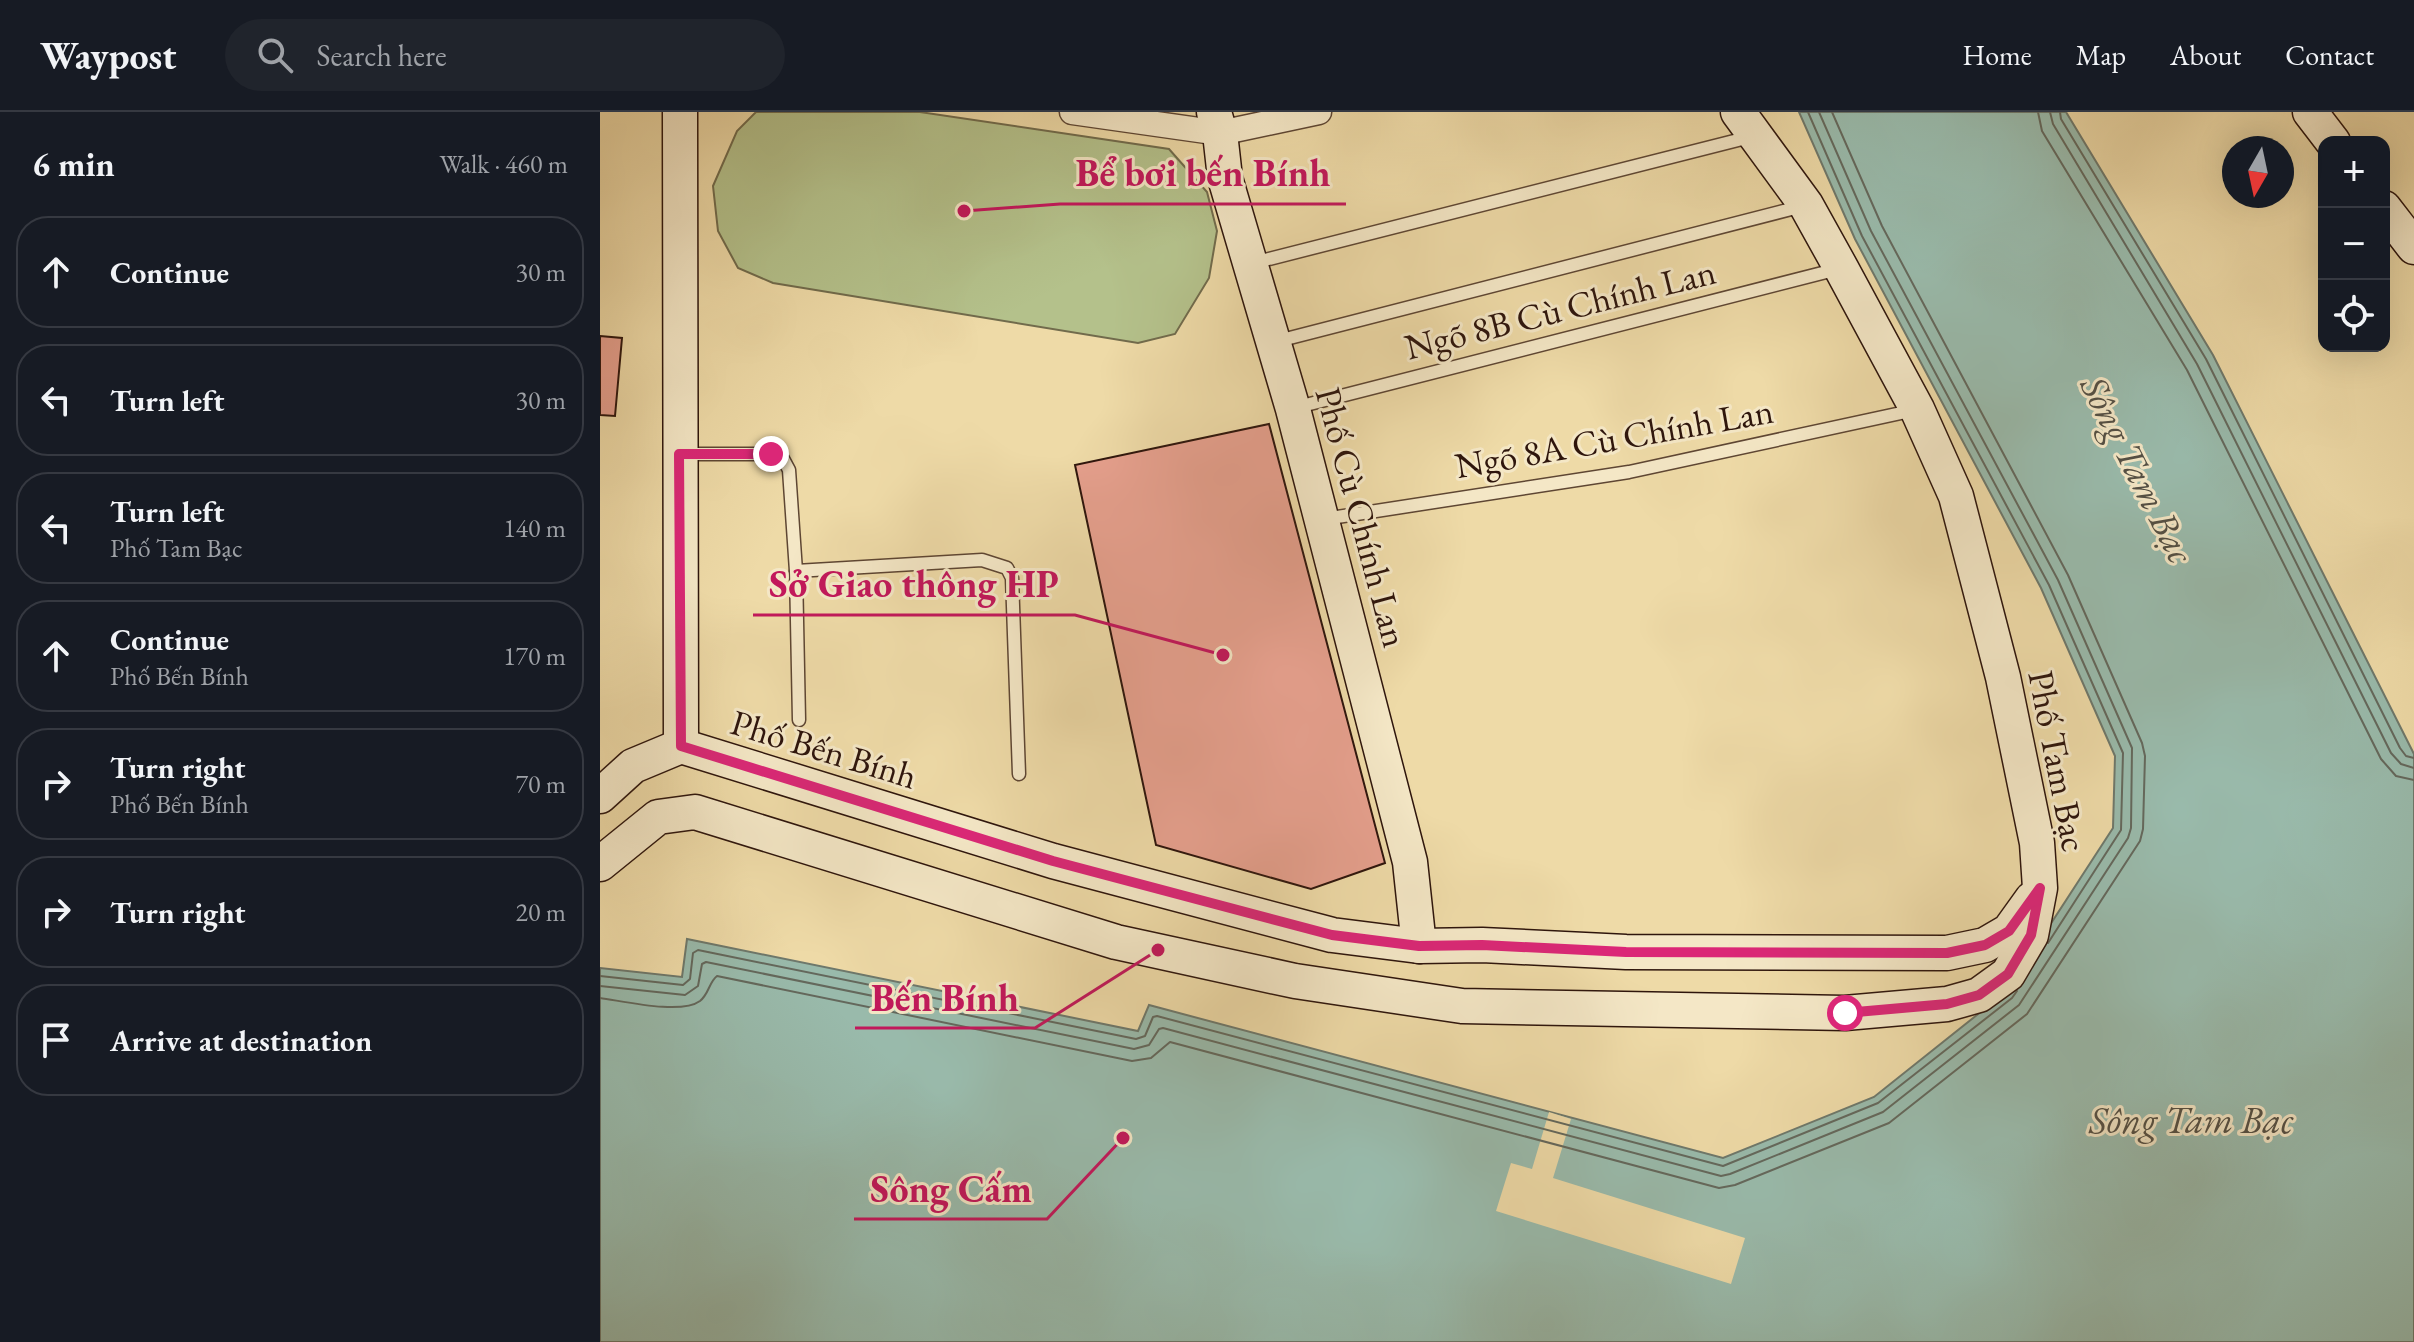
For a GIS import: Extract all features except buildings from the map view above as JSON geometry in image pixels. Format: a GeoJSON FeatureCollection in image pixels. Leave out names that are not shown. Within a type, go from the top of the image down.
{"type":"FeatureCollection","features":[{"type":"Feature","properties":{"kind":"main road","name":"Phố Bến Bính"},"geometry":{"type":"LineString","coordinates":[[680,112],[681,746],[1053,861],[1332,935],[1419,946]]}},
{"type":"Feature","properties":{"kind":"main road"},"geometry":{"type":"LineString","coordinates":[[2310,112],[2328,136]]}},
{"type":"Feature","properties":{"kind":"main road","name":"Phố Cù Chính Lan"},"geometry":{"type":"LineString","coordinates":[[1217,122],[1225,178],[1293,409],[1410,862],[1419,946]]}},
{"type":"Feature","properties":{"kind":"main road","name":"Phố Tam Bạc"},"geometry":{"type":"LineString","coordinates":[[1419,946],[1482,945],[1626,952],[1947,953],[1985,945],[2009,931],[2040,888],[2037,843],[2003,677],[1956,496],[1917,409],[1806,205],[1746,124]]}},
{"type":"Feature","properties":{"kind":"main road"},"geometry":{"type":"LineString","coordinates":[[2390,216],[2414,247]]}},
{"type":"Feature","properties":{"kind":"main road"},"geometry":{"type":"LineString","coordinates":[[600,796],[633,766],[681,746]]}},
{"type":"Feature","properties":{"kind":"main road"},"geometry":{"type":"LineString","coordinates":[[600,864],[658,817],[695,812],[1116,942],[1295,981],[1462,1006],[1646,1011],[1845,1013],[1947,1004],[1979,995],[2008,974],[2031,935],[2040,888]]}},
{"type":"Feature","properties":{"kind":"street"},"geometry":{"type":"LineString","coordinates":[[1072,112],[1217,122],[1319,112]]}},
{"type":"Feature","properties":{"kind":"lane"},"geometry":{"type":"LineString","coordinates":[[1250,264],[1746,124]]}},
{"type":"Feature","properties":{"kind":"lane"},"geometry":{"type":"LineString","coordinates":[[1273,343],[1806,205]]}},
{"type":"Feature","properties":{"kind":"lane","name":"Ngõ 8B Cù Chính Lan"},"geometry":{"type":"LineString","coordinates":[[1293,409],[1841,268]]}},
{"type":"Feature","properties":{"kind":"lane","name":"Ngõ 8A Cù Chính Lan"},"geometry":{"type":"LineString","coordinates":[[1321,520],[1629,472],[1917,409]]}},
{"type":"Feature","properties":{"kind":"lane"},"geometry":{"type":"LineString","coordinates":[[679,454],[771,454],[782,457],[789,470],[796,571],[799,720]]}},
{"type":"Feature","properties":{"kind":"lane"},"geometry":{"type":"LineString","coordinates":[[796,571],[982,560],[1007,568],[1012,578],[1019,774]]}},
{"type":"Feature","properties":{"kind":"green space"},"geometry":{"type":"Polygon","coordinates":[[[756,112],[920,112],[1169,149],[1207,192],[1217,231],[1209,278],[1175,334],[1138,343],[773,283],[738,268],[718,231],[713,186],[737,131],[756,112]]]}},
{"type":"Feature","properties":{"kind":"water","name":"Sông Tam Bạc"},"geometry":{"type":"Polygon","coordinates":[[[1799,112],[2066,112],[2213,355],[2414,754],[2414,1342],[600,1342],[600,968],[682,977],[687,939],[1138,1031],[1149,1005],[1723,1158],[1874,1097],[2007,991],[2113,828],[2115,756],[2041,588],[1855,239],[1799,112]]]}},
{"type":"Feature","properties":{"kind":"pier"},"geometry":{"type":"Polygon","coordinates":[[[1549,1112],[1571,1119],[1553,1178],[1745,1238],[1731,1284],[1496,1211],[1511,1163],[1532,1169],[1549,1112]]]}},
{"type":"Feature","properties":{"kind":"place","name":"Bể bơi bến Bính"},"geometry":{"type":"Point","coordinates":[964,211]}},
{"type":"Feature","properties":{"kind":"place","name":"Sở Giao thông HP"},"geometry":{"type":"Point","coordinates":[1223,655]}},
{"type":"Feature","properties":{"kind":"place","name":"Bến Bính"},"geometry":{"type":"Point","coordinates":[1158,950]}},
{"type":"Feature","properties":{"kind":"place","name":"Sông Cấm"},"geometry":{"type":"Point","coordinates":[1123,1138]}},
{"type":"Feature","properties":{"kind":"route"},"geometry":{"type":"LineString","coordinates":[[771,454],[679,454],[681,746],[1053,861],[1332,935],[1419,946],[1835,955],[1947,953],[1985,945],[2009,931],[2040,888],[2031,935],[2008,974],[1979,995],[1947,1004],[1845,1013]]}}]}
